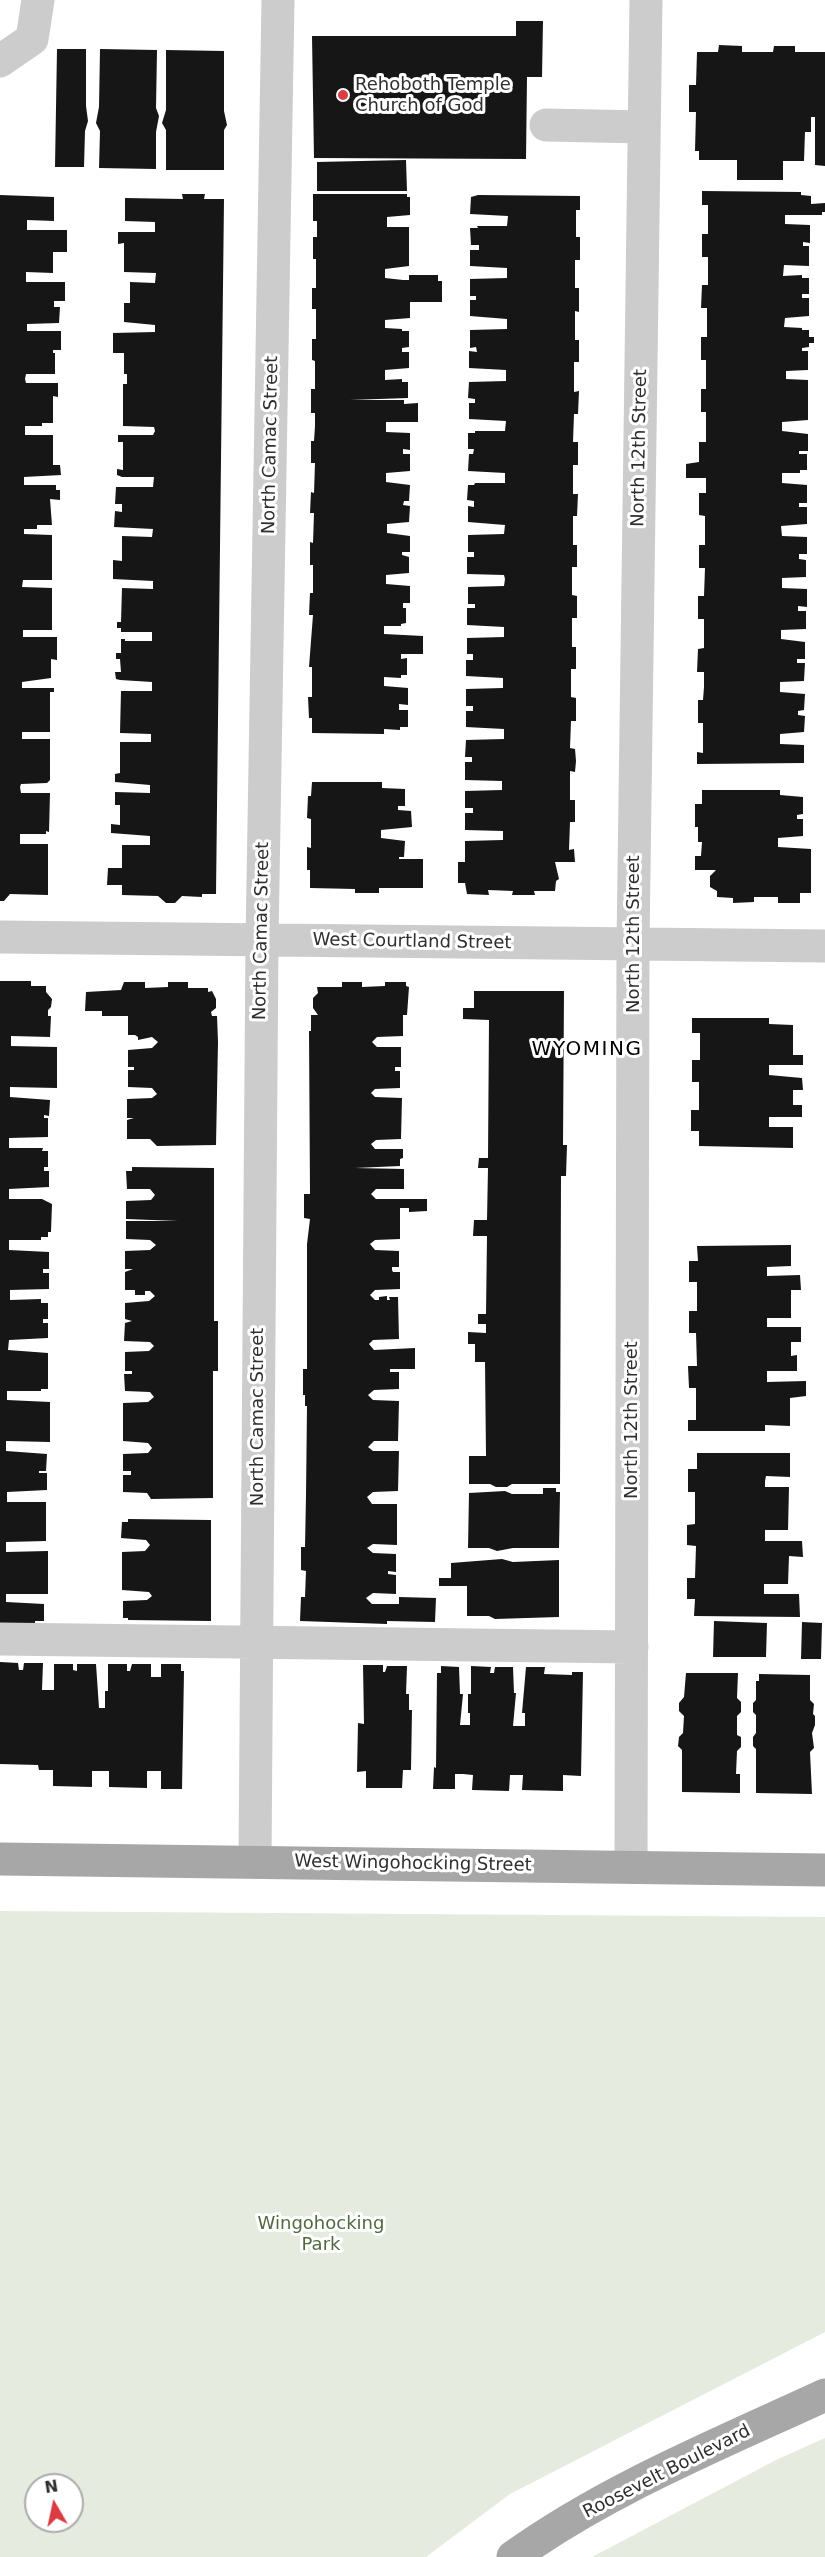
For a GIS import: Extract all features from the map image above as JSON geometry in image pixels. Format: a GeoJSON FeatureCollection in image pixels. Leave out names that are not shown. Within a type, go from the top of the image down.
{"type":"FeatureCollection","features":[{"type":"Feature","properties":{"kind":"main road","name":"West Wingohocking Street"},"geometry":{"type":"LineString","coordinates":[[0,1859],[825,1870]]}},
{"type":"Feature","properties":{"kind":"main road","name":"Roosevelt Boulevard"},"geometry":{"type":"LineString","coordinates":[[513,2557],[532,2543],[621,2492],[825,2395]]}},
{"type":"Feature","properties":{"kind":"street"},"geometry":{"type":"LineString","coordinates":[[0,61],[32,39],[38,0]]}},
{"type":"Feature","properties":{"kind":"street","name":"North Camac Street"},"geometry":{"type":"LineString","coordinates":[[255,1861],[262,940],[278,0]]}},
{"type":"Feature","properties":{"kind":"street","name":"North 12th Street"},"geometry":{"type":"LineString","coordinates":[[631,1868],[633,944],[646,0]]}},
{"type":"Feature","properties":{"kind":"street"},"geometry":{"type":"LineString","coordinates":[[546,125],[644,127]]}},
{"type":"Feature","properties":{"kind":"street","name":"West Courtland Street"},"geometry":{"type":"LineString","coordinates":[[0,938],[825,946]]}},
{"type":"Feature","properties":{"kind":"street"},"geometry":{"type":"LineString","coordinates":[[0,1639],[632,1647]]}},
{"type":"Feature","properties":{"kind":"green space","name":"Wingohocking Park"},"geometry":{"type":"Polygon","coordinates":[[[0,1911],[825,1917],[825,2332],[510,2494],[426,2557],[0,2557],[0,1911]]]}},
{"type":"Feature","properties":{"kind":"green space"},"geometry":{"type":"Polygon","coordinates":[[[825,2438],[825,2557],[592,2557],[776,2460],[825,2438]]]}},
{"type":"Feature","properties":{"kind":"building"},"geometry":{"type":"Polygon","coordinates":[[[516,21],[543,21],[542,77],[527,77],[526,159],[314,158],[312,36],[516,36],[516,21]]]}},
{"type":"Feature","properties":{"kind":"building"},"geometry":{"type":"Polygon","coordinates":[[[719,45],[742,46],[742,52],[773,52],[774,46],[795,46],[795,52],[825,52],[825,166],[815,165],[815,117],[811,117],[811,132],[805,132],[804,161],[783,161],[783,180],[737,180],[737,160],[699,160],[699,151],[695,151],[696,112],[689,112],[689,85],[696,85],[697,52],[718,52],[719,45]]]}},
{"type":"Feature","properties":{"kind":"building"},"geometry":{"type":"Polygon","coordinates":[[[57,49],[86,49],[88,121],[85,131],[84,167],[55,167],[57,49]]]}},
{"type":"Feature","properties":{"kind":"building"},"geometry":{"type":"Polygon","coordinates":[[[100,49],[157,50],[156,108],[159,116],[156,132],[156,169],[99,168],[100,131],[96,123],[99,107],[100,49]]]}},
{"type":"Feature","properties":{"kind":"building"},"geometry":{"type":"Polygon","coordinates":[[[166,50],[224,51],[224,111],[227,125],[224,130],[224,170],[166,170],[166,130],[162,123],[166,110],[166,50]]]}},
{"type":"Feature","properties":{"kind":"building"},"geometry":{"type":"Polygon","coordinates":[[[406,160],[407,191],[317,191],[317,162],[406,160]]]}},
{"type":"Feature","properties":{"kind":"building"},"geometry":{"type":"Polygon","coordinates":[[[702,191],[801,192],[801,195],[811,196],[811,204],[825,203],[825,212],[822,212],[822,215],[785,215],[785,224],[810,225],[810,243],[803,242],[803,246],[809,246],[809,266],[784,265],[783,276],[802,275],[802,278],[809,278],[809,294],[802,294],[802,298],[809,298],[809,316],[785,318],[784,327],[809,330],[809,337],[814,337],[814,343],[809,343],[809,347],[802,348],[802,351],[808,351],[808,370],[786,371],[786,379],[808,380],[808,420],[782,422],[782,431],[808,434],[808,451],[799,451],[799,454],[807,454],[807,470],[800,470],[800,473],[782,473],[782,483],[807,485],[807,503],[799,503],[799,507],[807,507],[807,524],[781,526],[782,536],[807,537],[807,554],[799,554],[799,559],[806,560],[806,577],[782,578],[782,588],[807,589],[807,607],[798,606],[798,611],[806,611],[806,629],[781,630],[781,639],[805,642],[805,659],[797,659],[797,663],[805,663],[804,681],[780,682],[780,692],[805,694],[804,710],[798,711],[798,715],[805,716],[804,732],[780,734],[780,744],[804,745],[804,763],[697,764],[697,752],[703,753],[703,723],[698,723],[698,700],[703,700],[704,687],[704,672],[697,672],[698,649],[704,648],[704,619],[698,619],[698,596],[704,596],[705,568],[699,568],[699,545],[705,545],[705,516],[699,515],[699,493],[706,493],[706,478],[686,478],[686,464],[699,462],[699,442],[706,442],[706,412],[701,412],[701,389],[706,389],[706,360],[701,360],[701,337],[707,337],[707,308],[701,308],[702,285],[708,285],[708,257],[702,257],[702,234],[708,234],[708,205],[702,205],[702,191]]]}},
{"type":"Feature","properties":{"kind":"building"},"geometry":{"type":"Polygon","coordinates":[[[182,194],[205,194],[204,199],[224,199],[216,894],[202,894],[202,897],[182,896],[175,903],[166,903],[158,896],[122,895],[122,885],[107,885],[108,868],[122,868],[122,845],[150,845],[150,836],[111,833],[111,824],[120,825],[120,805],[115,805],[115,792],[150,793],[150,785],[115,782],[115,774],[120,773],[120,742],[151,742],[151,734],[120,733],[121,691],[152,691],[152,682],[116,679],[115,672],[121,672],[120,659],[116,659],[116,653],[121,653],[121,639],[152,641],[152,632],[121,632],[121,628],[117,628],[117,622],[121,622],[122,588],[153,589],[153,581],[113,579],[113,560],[122,561],[122,536],[152,537],[153,529],[114,527],[115,511],[122,512],[122,504],[115,504],[116,487],[153,487],[154,477],[117,475],[117,469],[123,470],[123,442],[118,442],[118,435],[153,435],[155,431],[154,427],[123,426],[123,384],[127,384],[127,374],[124,374],[124,353],[113,353],[113,333],[155,332],[155,325],[124,322],[124,303],[130,303],[130,282],[155,283],[156,273],[124,272],[124,243],[118,244],[118,232],[155,232],[155,222],[125,221],[125,198],[183,199],[182,194]]]}},
{"type":"Feature","properties":{"kind":"building"},"geometry":{"type":"Polygon","coordinates":[[[313,194],[407,194],[407,197],[410,197],[410,215],[387,217],[387,227],[409,227],[409,266],[385,269],[385,278],[409,280],[409,275],[438,275],[438,281],[442,281],[442,302],[410,302],[410,318],[385,320],[385,328],[409,331],[409,347],[402,348],[402,352],[409,352],[409,368],[385,370],[385,380],[402,379],[402,382],[408,382],[408,398],[350,400],[404,400],[404,404],[418,403],[418,422],[386,422],[386,432],[410,433],[410,450],[403,449],[403,454],[410,454],[410,471],[386,473],[386,482],[410,485],[409,501],[404,501],[403,505],[410,506],[409,522],[387,524],[387,533],[410,536],[410,552],[402,552],[402,555],[409,557],[409,573],[386,575],[386,584],[410,586],[410,603],[403,603],[403,608],[406,608],[406,623],[401,626],[384,626],[384,634],[423,636],[423,654],[401,654],[401,659],[407,658],[407,675],[401,675],[401,678],[384,677],[384,686],[408,688],[408,705],[399,704],[399,710],[408,710],[408,727],[400,727],[400,730],[384,729],[384,734],[312,733],[312,718],[309,718],[308,697],[312,697],[312,667],[309,667],[313,615],[309,615],[310,593],[313,593],[310,542],[313,543],[314,513],[310,513],[311,492],[314,493],[315,463],[311,463],[315,413],[311,413],[311,389],[315,389],[312,339],[316,339],[316,309],[312,309],[312,288],[316,288],[313,237],[317,237],[317,221],[313,221],[313,194]]]}},
{"type":"Feature","properties":{"kind":"building"},"geometry":{"type":"Polygon","coordinates":[[[0,195],[54,197],[54,221],[27,220],[27,230],[67,230],[67,252],[53,252],[53,273],[26,272],[26,282],[65,282],[65,301],[54,301],[54,307],[60,307],[59,323],[27,324],[27,331],[61,331],[61,350],[53,350],[55,374],[26,374],[25,379],[26,383],[58,383],[58,397],[53,396],[53,423],[42,423],[42,426],[25,426],[25,435],[53,435],[53,465],[60,465],[61,475],[24,477],[24,485],[56,485],[56,490],[60,490],[60,500],[50,499],[52,525],[37,525],[37,529],[24,529],[24,534],[52,535],[52,580],[23,580],[22,587],[52,588],[52,630],[23,630],[23,637],[57,637],[57,660],[51,659],[51,678],[22,682],[22,688],[54,688],[54,692],[50,692],[50,732],[22,732],[22,739],[50,739],[50,780],[47,783],[21,784],[20,787],[21,793],[50,793],[49,832],[20,834],[20,844],[48,844],[48,895],[10,894],[4,901],[0,901],[0,195]]]}},
{"type":"Feature","properties":{"kind":"building"},"geometry":{"type":"Polygon","coordinates":[[[478,195],[580,196],[580,210],[576,210],[576,237],[580,237],[580,260],[575,260],[575,288],[579,288],[579,312],[575,311],[575,340],[579,340],[579,362],[574,362],[574,392],[579,391],[578,414],[574,414],[573,442],[578,442],[578,465],[573,465],[573,494],[578,494],[577,516],[573,516],[573,545],[577,545],[577,567],[572,567],[572,595],[577,596],[577,618],[572,618],[572,647],[576,647],[576,669],[571,669],[571,697],[576,698],[576,721],[571,721],[570,748],[575,749],[576,761],[575,772],[570,771],[570,800],[575,800],[575,822],[570,822],[569,850],[574,849],[575,862],[555,862],[559,879],[556,881],[555,891],[534,891],[535,895],[512,895],[513,891],[488,890],[489,895],[467,894],[465,883],[458,883],[458,862],[465,862],[465,841],[503,840],[503,831],[465,830],[465,813],[473,813],[473,808],[465,808],[465,791],[502,790],[502,781],[465,780],[465,762],[472,762],[472,757],[465,757],[466,740],[504,739],[504,729],[466,727],[466,711],[473,711],[473,706],[466,706],[466,689],[503,688],[503,678],[466,676],[466,660],[473,660],[473,654],[467,654],[467,638],[504,637],[504,627],[467,625],[467,608],[475,608],[475,604],[468,604],[468,587],[504,586],[505,579],[504,575],[467,574],[467,557],[474,557],[474,552],[468,552],[468,535],[504,534],[505,525],[468,522],[468,506],[474,507],[474,501],[467,500],[468,485],[505,483],[505,473],[468,471],[469,454],[473,454],[474,449],[468,449],[468,433],[505,431],[506,421],[469,419],[469,403],[475,403],[475,399],[468,398],[469,382],[506,381],[506,370],[469,368],[469,351],[477,352],[476,347],[470,348],[470,330],[507,329],[507,319],[470,316],[470,300],[476,300],[476,296],[470,296],[470,279],[507,278],[507,268],[470,266],[470,250],[479,250],[479,245],[471,245],[470,228],[507,226],[508,216],[470,214],[471,197],[478,195]]]}},
{"type":"Feature","properties":{"kind":"building"},"geometry":{"type":"Polygon","coordinates":[[[312,782],[382,782],[382,788],[405,789],[405,806],[398,806],[398,810],[411,811],[412,827],[381,830],[381,838],[405,841],[404,857],[399,857],[399,859],[423,859],[423,888],[379,888],[379,893],[355,893],[355,889],[310,888],[307,847],[311,848],[311,819],[307,818],[308,796],[311,796],[312,782]]]}},
{"type":"Feature","properties":{"kind":"building"},"geometry":{"type":"Polygon","coordinates":[[[702,790],[780,790],[780,795],[803,797],[803,814],[797,815],[797,819],[803,819],[803,836],[778,838],[778,847],[811,849],[811,893],[800,893],[800,903],[778,903],[778,897],[754,897],[754,902],[733,903],[733,898],[717,897],[717,891],[710,887],[710,876],[716,870],[695,870],[695,856],[701,856],[702,842],[698,842],[698,827],[695,827],[695,804],[702,804],[702,790]]]}},
{"type":"Feature","properties":{"kind":"building"},"geometry":{"type":"Polygon","coordinates":[[[0,981],[31,981],[31,986],[46,986],[46,992],[52,999],[48,1010],[48,1016],[51,1016],[50,1037],[11,1036],[11,1046],[57,1047],[57,1088],[10,1087],[10,1097],[50,1100],[49,1116],[44,1115],[44,1118],[48,1118],[48,1137],[9,1138],[9,1148],[43,1148],[42,1151],[48,1151],[48,1167],[44,1167],[44,1171],[49,1171],[49,1187],[9,1189],[9,1199],[42,1199],[52,1204],[51,1232],[48,1232],[48,1237],[41,1237],[41,1240],[9,1240],[9,1250],[49,1252],[49,1269],[43,1269],[43,1273],[49,1273],[49,1289],[10,1290],[10,1300],[41,1299],[41,1303],[48,1303],[48,1319],[43,1319],[43,1323],[48,1323],[48,1338],[9,1340],[8,1350],[48,1353],[48,1389],[7,1391],[7,1400],[50,1402],[50,1442],[6,1441],[6,1451],[47,1454],[46,1471],[39,1471],[39,1473],[47,1473],[47,1490],[7,1492],[7,1502],[46,1502],[46,1541],[6,1542],[6,1552],[48,1551],[48,1594],[6,1594],[6,1602],[44,1604],[44,1621],[35,1621],[35,1623],[0,1623],[0,981]]]}},
{"type":"Feature","properties":{"kind":"building"},"geometry":{"type":"Polygon","coordinates":[[[124,982],[145,982],[145,988],[168,987],[168,982],[188,982],[188,988],[208,988],[208,992],[212,991],[216,999],[216,1008],[211,1012],[212,1016],[217,1016],[218,1042],[216,1145],[157,1146],[150,1139],[127,1139],[127,1120],[134,1118],[127,1118],[127,1099],[152,1098],[157,1094],[152,1088],[128,1087],[128,1070],[134,1070],[134,1067],[128,1067],[128,1050],[152,1048],[158,1042],[152,1037],[138,1040],[135,1035],[128,1035],[128,1016],[102,1016],[102,1011],[85,1011],[86,992],[121,990],[124,982]]]}},
{"type":"Feature","properties":{"kind":"building"},"geometry":{"type":"Polygon","coordinates":[[[342,982],[362,982],[362,987],[385,986],[385,982],[406,982],[406,986],[409,987],[407,1015],[403,1015],[403,1036],[377,1037],[372,1042],[377,1047],[401,1047],[401,1067],[395,1067],[395,1071],[400,1071],[400,1088],[375,1089],[371,1093],[375,1097],[402,1098],[401,1139],[376,1140],[371,1144],[375,1149],[403,1149],[403,1158],[400,1159],[400,1166],[355,1168],[404,1169],[404,1189],[376,1189],[371,1194],[376,1199],[427,1199],[427,1211],[409,1212],[409,1208],[400,1208],[400,1239],[375,1240],[370,1244],[375,1250],[399,1251],[399,1267],[392,1267],[392,1270],[400,1272],[400,1289],[375,1290],[370,1295],[375,1300],[379,1300],[379,1297],[387,1296],[387,1300],[390,1300],[389,1297],[398,1297],[399,1339],[373,1340],[369,1344],[374,1350],[415,1348],[415,1369],[390,1369],[390,1372],[399,1372],[399,1389],[374,1390],[368,1395],[373,1400],[399,1401],[398,1441],[374,1441],[368,1447],[373,1451],[399,1451],[398,1491],[373,1492],[367,1497],[372,1504],[397,1504],[397,1545],[373,1544],[367,1548],[373,1553],[396,1554],[396,1572],[388,1571],[388,1574],[396,1575],[396,1594],[373,1593],[366,1598],[372,1604],[399,1604],[399,1597],[436,1598],[435,1622],[387,1621],[387,1624],[300,1621],[301,1597],[305,1597],[306,1571],[301,1570],[301,1547],[305,1547],[306,1496],[307,1406],[305,1406],[305,1395],[303,1395],[303,1369],[307,1369],[307,1244],[310,1219],[304,1218],[304,1194],[310,1194],[309,1031],[311,1031],[311,1015],[318,1015],[313,1008],[313,998],[318,993],[317,987],[342,987],[342,982]]]}},
{"type":"Feature","properties":{"kind":"building"},"geometry":{"type":"Polygon","coordinates":[[[474,991],[564,991],[563,1145],[567,1145],[566,1176],[561,1176],[560,1484],[512,1484],[507,1487],[496,1487],[490,1484],[469,1484],[469,1456],[486,1456],[485,1362],[475,1362],[475,1344],[468,1344],[468,1332],[486,1333],[486,1324],[478,1324],[478,1314],[486,1314],[487,1236],[473,1236],[474,1220],[487,1220],[488,1168],[478,1168],[479,1158],[488,1158],[489,1020],[463,1019],[463,1008],[474,1008],[474,991]]]}},
{"type":"Feature","properties":{"kind":"building"},"geometry":{"type":"Polygon","coordinates":[[[692,1018],[769,1018],[769,1024],[793,1025],[793,1055],[803,1055],[803,1065],[769,1065],[769,1075],[802,1078],[803,1090],[793,1090],[793,1105],[802,1105],[802,1117],[769,1117],[769,1127],[793,1127],[793,1148],[699,1146],[699,1131],[691,1131],[691,1110],[699,1110],[699,1082],[692,1082],[692,1060],[700,1060],[700,1033],[692,1033],[692,1018]]]}},
{"type":"Feature","properties":{"kind":"building"},"geometry":{"type":"Polygon","coordinates":[[[132,1167],[214,1168],[214,1321],[218,1321],[218,1371],[213,1371],[213,1498],[151,1499],[147,1493],[123,1492],[123,1475],[131,1475],[131,1471],[123,1471],[123,1454],[148,1453],[152,1448],[148,1443],[123,1441],[123,1403],[148,1402],[154,1397],[150,1392],[125,1391],[124,1374],[132,1374],[132,1371],[125,1371],[125,1352],[149,1351],[154,1346],[150,1342],[124,1341],[125,1323],[132,1321],[125,1319],[125,1303],[149,1301],[155,1296],[150,1291],[145,1291],[145,1295],[135,1295],[135,1290],[125,1290],[125,1272],[133,1269],[125,1269],[125,1251],[150,1250],[156,1245],[150,1240],[126,1239],[126,1221],[178,1221],[126,1219],[126,1201],[151,1200],[155,1195],[150,1189],[127,1189],[126,1171],[132,1171],[132,1167]]]}},
{"type":"Feature","properties":{"kind":"building"},"geometry":{"type":"Polygon","coordinates":[[[791,1245],[791,1266],[767,1267],[767,1276],[800,1275],[801,1290],[791,1290],[791,1318],[767,1318],[767,1327],[801,1327],[801,1342],[791,1342],[791,1356],[797,1355],[797,1371],[767,1371],[767,1382],[806,1381],[806,1396],[790,1398],[790,1426],[765,1425],[765,1431],[688,1431],[688,1420],[696,1420],[696,1388],[689,1388],[688,1366],[697,1366],[696,1333],[689,1333],[689,1311],[697,1311],[697,1282],[689,1282],[689,1261],[698,1261],[697,1246],[791,1245]]]}},
{"type":"Feature","properties":{"kind":"building"},"geometry":{"type":"Polygon","coordinates":[[[697,1453],[790,1453],[790,1477],[766,1476],[765,1481],[765,1487],[789,1487],[788,1530],[765,1530],[765,1541],[802,1541],[803,1557],[789,1556],[788,1584],[764,1584],[764,1594],[799,1594],[800,1617],[694,1616],[695,1599],[687,1599],[687,1578],[695,1578],[696,1546],[687,1545],[687,1525],[695,1524],[695,1492],[688,1492],[688,1469],[697,1469],[697,1453]]]}},
{"type":"Feature","properties":{"kind":"building"},"geometry":{"type":"Polygon","coordinates":[[[543,1488],[556,1488],[556,1492],[560,1492],[559,1548],[513,1548],[497,1551],[489,1548],[468,1548],[469,1493],[505,1491],[512,1494],[543,1494],[543,1488]]]}},
{"type":"Feature","properties":{"kind":"building"},"geometry":{"type":"Polygon","coordinates":[[[128,1519],[211,1520],[211,1621],[128,1620],[128,1618],[123,1618],[123,1601],[147,1600],[152,1596],[149,1592],[122,1590],[122,1552],[145,1551],[150,1545],[146,1540],[121,1538],[122,1522],[128,1522],[128,1519]]]}},
{"type":"Feature","properties":{"kind":"building"},"geometry":{"type":"Polygon","coordinates":[[[502,1559],[513,1562],[559,1560],[559,1617],[495,1619],[489,1616],[467,1616],[467,1586],[439,1586],[439,1578],[451,1578],[451,1563],[502,1559]]]}},
{"type":"Feature","properties":{"kind":"building"},"geometry":{"type":"Polygon","coordinates":[[[714,1621],[767,1623],[766,1657],[713,1657],[714,1621]]]}},
{"type":"Feature","properties":{"kind":"building"},"geometry":{"type":"Polygon","coordinates":[[[802,1622],[822,1623],[821,1659],[801,1659],[802,1622]]]}},
{"type":"Feature","properties":{"kind":"building"},"geometry":{"type":"Polygon","coordinates":[[[0,1662],[18,1663],[19,1670],[23,1670],[24,1663],[43,1663],[42,1690],[54,1690],[54,1664],[73,1664],[73,1670],[77,1671],[77,1664],[96,1664],[99,1708],[105,1708],[105,1691],[108,1691],[108,1664],[127,1664],[127,1671],[130,1671],[132,1664],[151,1664],[151,1677],[161,1677],[161,1664],[181,1664],[181,1671],[184,1671],[182,1789],[161,1789],[161,1771],[147,1771],[147,1788],[109,1787],[109,1771],[92,1771],[92,1787],[53,1786],[53,1770],[39,1770],[38,1765],[0,1764],[0,1662]]]}},
{"type":"Feature","properties":{"kind":"building"},"geometry":{"type":"Polygon","coordinates":[[[363,1665],[383,1665],[383,1672],[387,1666],[407,1666],[406,1694],[409,1694],[409,1710],[412,1710],[411,1770],[403,1770],[402,1788],[366,1788],[366,1771],[357,1772],[358,1723],[364,1724],[363,1665]]]}},
{"type":"Feature","properties":{"kind":"building"},"geometry":{"type":"Polygon","coordinates":[[[441,1666],[459,1667],[460,1694],[463,1694],[460,1725],[470,1725],[468,1694],[471,1694],[471,1666],[491,1667],[490,1673],[494,1673],[495,1667],[513,1667],[514,1693],[516,1693],[513,1726],[525,1726],[525,1713],[522,1713],[526,1667],[545,1667],[544,1674],[572,1675],[572,1672],[583,1672],[581,1776],[563,1775],[563,1791],[522,1790],[523,1775],[510,1775],[509,1791],[472,1790],[473,1775],[463,1774],[455,1774],[455,1789],[433,1789],[434,1767],[436,1768],[437,1673],[441,1673],[441,1666]]]}},
{"type":"Feature","properties":{"kind":"building"},"geometry":{"type":"Polygon","coordinates":[[[686,1673],[738,1673],[737,1698],[741,1702],[741,1712],[737,1716],[737,1735],[741,1737],[741,1747],[737,1751],[736,1774],[740,1774],[740,1793],[682,1792],[682,1750],[678,1746],[679,1737],[683,1733],[684,1716],[679,1711],[679,1703],[684,1697],[686,1673]]]}},
{"type":"Feature","properties":{"kind":"building"},"geometry":{"type":"Polygon","coordinates":[[[759,1674],[810,1675],[810,1700],[814,1704],[813,1714],[815,1716],[812,1733],[814,1748],[810,1752],[812,1794],[756,1793],[756,1749],[753,1746],[753,1737],[756,1733],[756,1715],[753,1712],[753,1703],[756,1700],[756,1681],[759,1681],[759,1674]]]}},
{"type":"Feature","properties":{"kind":"place","name":"Rehoboth Temple Church of God"},"geometry":{"type":"Point","coordinates":[343,95]}},
{"type":"Feature","properties":{"kind":"district","name":"WYOMING"},"geometry":{"type":"Point","coordinates":[587,1050]}}]}
